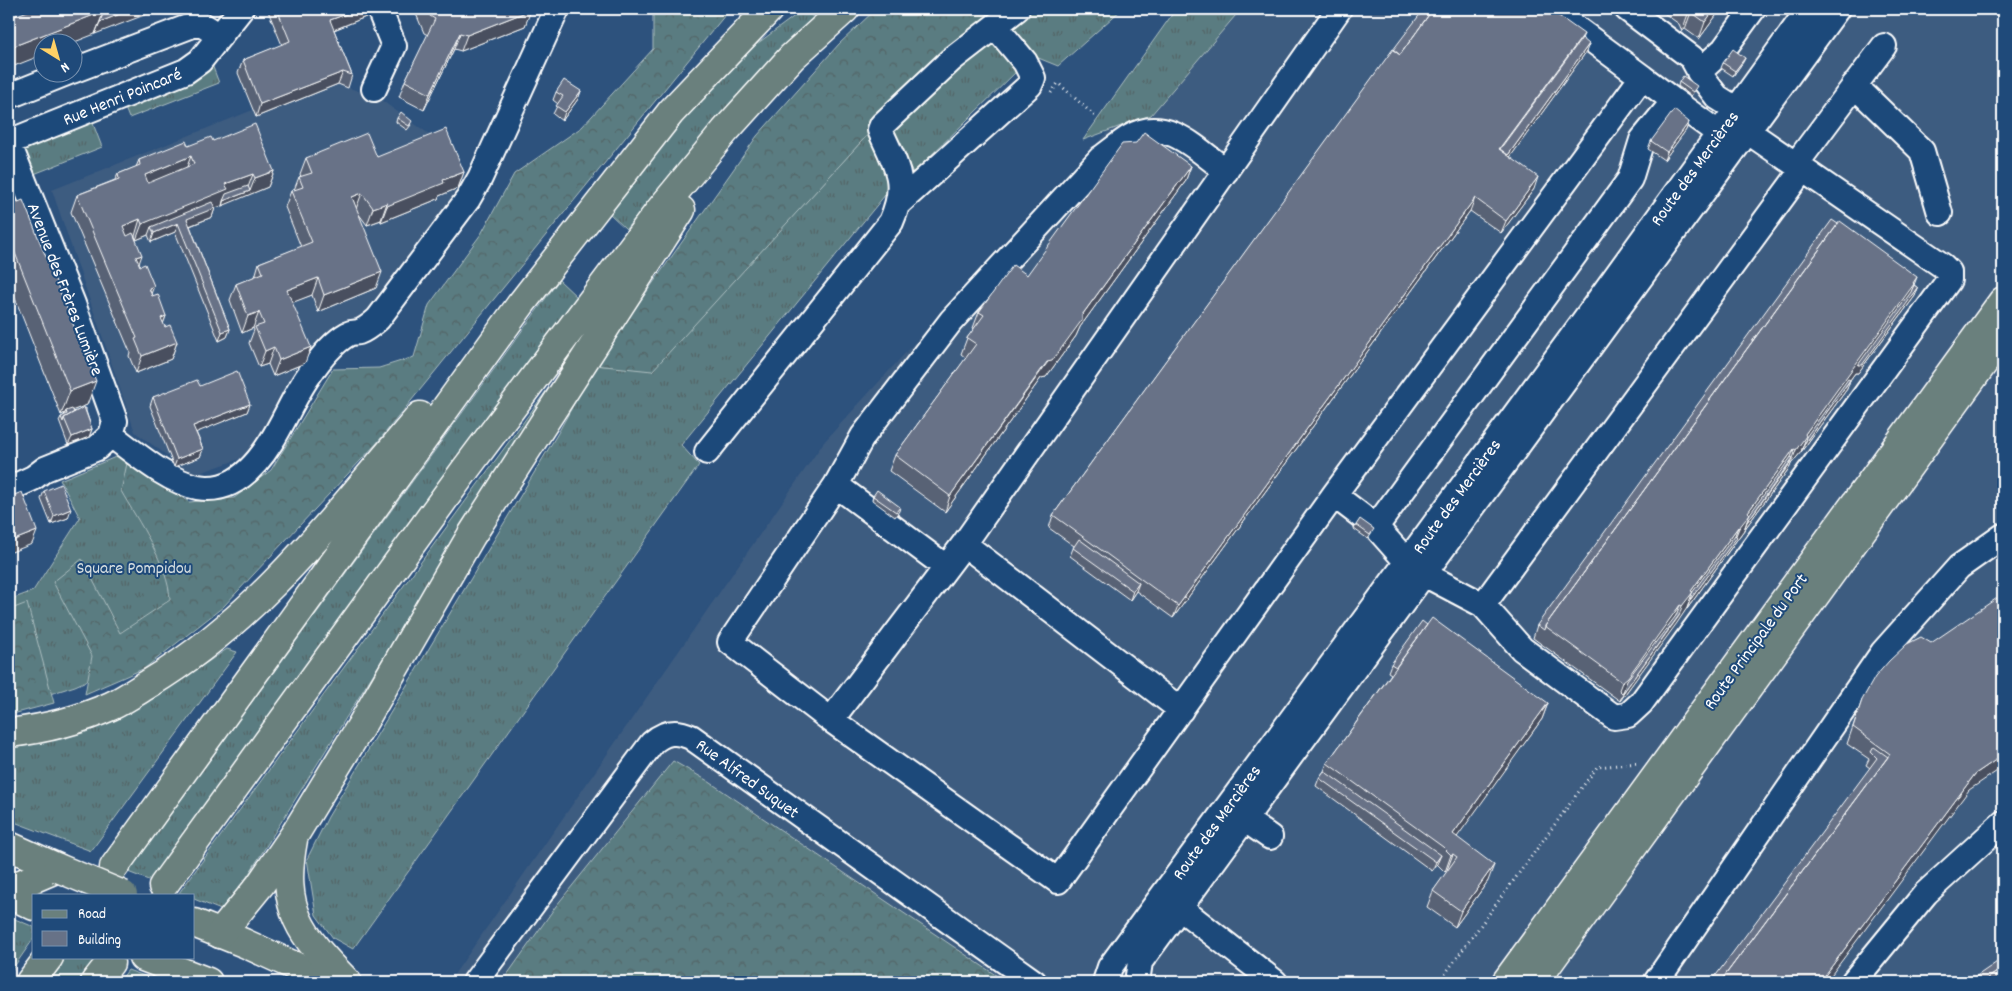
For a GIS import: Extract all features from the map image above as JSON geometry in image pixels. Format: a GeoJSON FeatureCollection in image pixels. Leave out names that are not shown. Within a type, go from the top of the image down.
{"type":"FeatureCollection","features":[{"type":"Feature","properties":{"kind":"main road"},"geometry":{"type":"LineString","coordinates":[[114,866],[521,304],[670,112],[769,9]]}},
{"type":"Feature","properties":{"kind":"main road"},"geometry":{"type":"LineString","coordinates":[[163,886],[465,470],[660,210],[725,131],[792,57],[845,9]]}},
{"type":"Feature","properties":{"kind":"main road"},"geometry":{"type":"LineString","coordinates":[[203,933],[260,885],[294,834],[361,726],[471,536],[677,216],[710,168],[725,131]]}},
{"type":"Feature","properties":{"kind":"main road","name":"Route Principale du Port"},"geometry":{"type":"LineString","coordinates":[[1506,982],[2003,301]]}},
{"type":"Feature","properties":{"kind":"main road","name":"Route Principale du Port"},"geometry":{"type":"LineString","coordinates":[[1536,982],[2003,336]]}},
{"type":"Feature","properties":{"kind":"main road"},"geometry":{"type":"LineString","coordinates":[[9,733],[38,729],[111,706],[178,666],[241,617],[297,560],[424,412],[454,397]]}},
{"type":"Feature","properties":{"kind":"main road"},"geometry":{"type":"LineString","coordinates":[[294,834],[288,869],[290,903],[320,971]]}},
{"type":"Feature","properties":{"kind":"main road"},"geometry":{"type":"LineString","coordinates":[[9,846],[121,894]]}},
{"type":"Feature","properties":{"kind":"main road"},"geometry":{"type":"LineString","coordinates":[[18,897],[58,868]]}},
{"type":"Feature","properties":{"kind":"main road"},"geometry":{"type":"LineString","coordinates":[[203,933],[320,971],[347,982]]}},
{"type":"Feature","properties":{"kind":"main road"},"geometry":{"type":"LineString","coordinates":[[30,982],[47,958]]}},
{"type":"Feature","properties":{"kind":"main road"},"geometry":{"type":"LineString","coordinates":[[145,958],[208,982]]}},
{"type":"Feature","properties":{"kind":"street","name":"Rue Henri Poincaré"},"geometry":{"type":"LineString","coordinates":[[9,143],[186,71],[200,61],[241,9]]}},
{"type":"Feature","properties":{"kind":"street"},"geometry":{"type":"LineString","coordinates":[[374,89],[394,46],[379,9]]}},
{"type":"Feature","properties":{"kind":"street"},"geometry":{"type":"LineString","coordinates":[[9,489],[33,478],[46,469],[97,448],[111,435],[148,463],[186,486],[200,489],[223,486],[238,478],[261,456],[308,375],[333,345],[350,333],[367,328],[378,319],[468,199],[480,178],[558,9]]}},
{"type":"Feature","properties":{"kind":"street"},"geometry":{"type":"LineString","coordinates":[[707,452],[891,222],[900,202],[901,180],[880,130],[882,125],[952,60],[1017,9]]}},
{"type":"Feature","properties":{"kind":"street"},"geometry":{"type":"LineString","coordinates":[[831,720],[964,544],[1340,9]]}},
{"type":"Feature","properties":{"kind":"street"},"geometry":{"type":"LineString","coordinates":[[1334,496],[1376,527],[1415,568],[1483,605],[1522,649],[1614,717],[1628,715],[1641,702],[1949,280],[1949,272],[1944,266],[1800,166],[1734,137],[1674,100],[1550,9]]}},
{"type":"Feature","properties":{"kind":"street"},"geometry":{"type":"LineString","coordinates":[[1626,9],[1692,58],[1699,72],[1717,97],[1736,109]]}},
{"type":"Feature","properties":{"kind":"street"},"geometry":{"type":"LineString","coordinates":[[1699,72],[1724,50],[1753,9]]}},
{"type":"Feature","properties":{"kind":"street","name":"Route des Mercières"},"geometry":{"type":"LineString","coordinates":[[1734,137],[1736,109],[1809,9]]}},
{"type":"Feature","properties":{"kind":"street","name":"Route des Mercières"},"geometry":{"type":"LineString","coordinates":[[1105,982],[1110,967],[1235,813],[1734,137],[1837,9]]}},
{"type":"Feature","properties":{"kind":"street"},"geometry":{"type":"LineString","coordinates":[[82,68],[193,25],[201,24],[220,36]]}},
{"type":"Feature","properties":{"kind":"street"},"geometry":{"type":"LineString","coordinates":[[900,202],[1030,85],[1033,78],[1025,62],[995,26]]}},
{"type":"Feature","properties":{"kind":"street"},"geometry":{"type":"LineString","coordinates":[[1483,605],[1800,166],[1854,85],[1884,46]]}},
{"type":"Feature","properties":{"kind":"street"},"geometry":{"type":"LineString","coordinates":[[1226,171],[1177,134],[1152,129],[1131,136],[1102,158],[951,321],[862,436],[836,485],[730,642],[831,720],[1058,881],[1334,496],[1642,77]]}},
{"type":"Feature","properties":{"kind":"street"},"geometry":{"type":"LineString","coordinates":[[9,96],[45,82]]}},
{"type":"Feature","properties":{"kind":"street"},"geometry":{"type":"LineString","coordinates":[[1854,85],[1922,151],[1940,213]]}},
{"type":"Feature","properties":{"kind":"street"},"geometry":{"type":"LineString","coordinates":[[1376,527],[1630,179],[1642,140],[1674,100]]}},
{"type":"Feature","properties":{"kind":"street","name":"Avenue des Frères Lumière"},"geometry":{"type":"LineString","coordinates":[[9,143],[73,304],[113,413],[114,428],[111,435]]}},
{"type":"Feature","properties":{"kind":"street"},"geometry":{"type":"LineString","coordinates":[[836,485],[946,567]]}},
{"type":"Feature","properties":{"kind":"street"},"geometry":{"type":"LineString","coordinates":[[1656,982],[1883,652],[1959,567],[2003,536]]}},
{"type":"Feature","properties":{"kind":"street"},"geometry":{"type":"LineString","coordinates":[[964,544],[1181,710]]}},
{"type":"Feature","properties":{"kind":"street","name":"Rue Alfred Suquet"},"geometry":{"type":"LineString","coordinates":[[475,982],[652,743],[660,736],[681,733],[691,737],[1034,982]]}},
{"type":"Feature","properties":{"kind":"street"},"geometry":{"type":"LineString","coordinates":[[1235,813],[1270,838]]}},
{"type":"Feature","properties":{"kind":"street","name":"Route des Mercières"},"geometry":{"type":"LineString","coordinates":[[1137,982],[1140,962],[1180,908],[1235,813]]}},
{"type":"Feature","properties":{"kind":"street"},"geometry":{"type":"LineString","coordinates":[[1853,982],[1926,893],[2003,823]]}},
{"type":"Feature","properties":{"kind":"street"},"geometry":{"type":"LineString","coordinates":[[1180,908],[1276,982]]}},
{"type":"Feature","properties":{"kind":"path"},"geometry":{"type":"LineString","coordinates":[[1033,78],[1043,90],[1050,94],[1058,83],[1097,118]]}},
{"type":"Feature","properties":{"kind":"path"},"geometry":{"type":"LineString","coordinates":[[1439,982],[1597,767],[1644,762]]}},
{"type":"Feature","properties":{"kind":"shaded area"},"geometry":{"type":"Polygon","coordinates":[[[1220,9],[2003,9],[2003,982],[449,982],[824,442],[1220,9]]]}},
{"type":"Feature","properties":{"kind":"shaded area"},"geometry":{"type":"Polygon","coordinates":[[[338,84],[378,98],[443,144],[463,187],[362,326],[293,382],[245,457],[194,475],[135,432],[52,190],[253,110],[256,116],[338,84]]]}},
{"type":"Feature","properties":{"kind":"green space"},"geometry":{"type":"Polygon","coordinates":[[[653,9],[730,9],[376,444],[223,607],[145,668],[85,694],[92,656],[53,582],[82,559],[120,633],[170,600],[159,558],[121,491],[129,454],[189,502],[234,498],[271,470],[333,369],[379,368],[414,357],[429,305],[481,234],[514,174],[582,127],[653,49],[653,9]]]}},
{"type":"Feature","properties":{"kind":"green space"},"geometry":{"type":"Polygon","coordinates":[[[804,9],[808,9],[813,18],[716,121],[626,229],[609,213],[684,113],[738,58],[804,9]]]}},
{"type":"Feature","properties":{"kind":"green space"},"geometry":{"type":"Polygon","coordinates":[[[876,9],[998,9],[871,131],[652,371],[595,365],[757,136],[839,44],[876,9]]]}},
{"type":"Feature","properties":{"kind":"green space"},"geometry":{"type":"Polygon","coordinates":[[[1030,9],[1122,9],[1058,66],[1021,51],[1009,22],[1030,9]]]}},
{"type":"Feature","properties":{"kind":"green space"},"geometry":{"type":"Polygon","coordinates":[[[1176,9],[1241,9],[1151,115],[1083,140],[1176,9]]]}},
{"type":"Feature","properties":{"kind":"green space"},"geometry":{"type":"Polygon","coordinates":[[[996,40],[1019,69],[913,173],[891,125],[996,40]]]}},
{"type":"Feature","properties":{"kind":"green space"},"geometry":{"type":"Polygon","coordinates":[[[211,62],[219,83],[129,118],[125,108],[211,62]]]}},
{"type":"Feature","properties":{"kind":"green space"},"geometry":{"type":"Polygon","coordinates":[[[92,121],[102,147],[34,174],[24,148],[92,121]]]}},
{"type":"Feature","properties":{"kind":"green space"},"geometry":{"type":"Polygon","coordinates":[[[871,131],[890,189],[681,445],[699,465],[353,949],[333,938],[316,915],[307,859],[328,817],[558,433],[595,365],[652,370],[871,131]]]}},
{"type":"Feature","properties":{"kind":"green space"},"geometry":{"type":"Polygon","coordinates":[[[559,280],[578,298],[151,881],[128,872],[559,280]]]}},
{"type":"Feature","properties":{"kind":"green space"},"geometry":{"type":"Polygon","coordinates":[[[568,361],[242,885],[221,910],[195,899],[195,894],[179,893],[568,361]]]}},
{"type":"Feature","properties":{"kind":"green space","name":"Square Pompidou"},"geometry":{"type":"Polygon","coordinates":[[[118,456],[183,513],[272,548],[128,662],[75,686],[9,707],[9,600],[33,591],[80,518],[60,480],[118,456]]]}},
{"type":"Feature","properties":{"kind":"green space"},"geometry":{"type":"Polygon","coordinates":[[[27,603],[54,703],[9,715],[9,610],[27,603]]]}},
{"type":"Feature","properties":{"kind":"green space"},"geometry":{"type":"Polygon","coordinates":[[[227,649],[237,652],[91,851],[9,820],[9,743],[47,738],[145,704],[227,649]]]}},
{"type":"Feature","properties":{"kind":"green space"},"geometry":{"type":"Polygon","coordinates":[[[673,761],[708,781],[1006,982],[502,982],[556,906],[673,761]]]}},
{"type":"Feature","properties":{"kind":"green space"},"geometry":{"type":"Polygon","coordinates":[[[10,917],[32,926],[32,941],[9,974],[10,917]]]}},
{"type":"Feature","properties":{"kind":"green space"},"geometry":{"type":"Polygon","coordinates":[[[62,958],[96,958],[78,982],[45,982],[62,958]]]}},
{"type":"Feature","properties":{"kind":"green space"},"geometry":{"type":"Polygon","coordinates":[[[128,970],[161,982],[119,982],[128,970]]]}},
{"type":"Feature","properties":{"kind":"building"},"geometry":{"type":"Polygon","coordinates":[[[33,9],[103,9],[104,11],[50,32],[32,32],[32,39],[9,48],[9,18],[33,9]]]}},
{"type":"Feature","properties":{"kind":"building"},"geometry":{"type":"Polygon","coordinates":[[[103,9],[132,9],[100,22],[103,9]]]}},
{"type":"Feature","properties":{"kind":"building"},"geometry":{"type":"Polygon","coordinates":[[[277,9],[360,9],[330,20],[352,75],[343,72],[260,104],[243,60],[290,41],[277,9]]]}},
{"type":"Feature","properties":{"kind":"building"},"geometry":{"type":"Polygon","coordinates":[[[427,9],[531,10],[467,35],[460,33],[430,94],[405,81],[435,19],[430,16],[427,9]]]}},
{"type":"Feature","properties":{"kind":"building"},"geometry":{"type":"Polygon","coordinates":[[[1424,9],[1433,9],[1400,55],[1393,50],[1424,9]]]}},
{"type":"Feature","properties":{"kind":"building"},"geometry":{"type":"Polygon","coordinates":[[[1433,9],[1549,9],[1584,34],[1499,149],[1538,177],[1506,221],[1475,198],[1178,606],[1053,515],[1393,49],[1400,55],[1433,9]]]}},
{"type":"Feature","properties":{"kind":"building"},"geometry":{"type":"Polygon","coordinates":[[[1685,9],[1715,9],[1705,22],[1691,12],[1688,14],[1685,9]]]}},
{"type":"Feature","properties":{"kind":"building"},"geometry":{"type":"Polygon","coordinates":[[[1582,38],[1589,44],[1508,155],[1500,149],[1582,38]]]}},
{"type":"Feature","properties":{"kind":"building"},"geometry":{"type":"Polygon","coordinates":[[[1733,49],[1745,58],[1735,71],[1723,63],[1733,49]]]}},
{"type":"Feature","properties":{"kind":"building"},"geometry":{"type":"Polygon","coordinates":[[[1683,76],[1697,86],[1693,92],[1679,82],[1683,76]]]}},
{"type":"Feature","properties":{"kind":"building"},"geometry":{"type":"Polygon","coordinates":[[[564,80],[581,91],[565,112],[556,106],[563,96],[556,92],[564,80]]]}},
{"type":"Feature","properties":{"kind":"building"},"geometry":{"type":"Polygon","coordinates":[[[1674,110],[1689,122],[1667,152],[1651,141],[1674,110]]]}},
{"type":"Feature","properties":{"kind":"building"},"geometry":{"type":"Polygon","coordinates":[[[401,112],[412,121],[409,126],[397,118],[401,112]]]}},
{"type":"Feature","properties":{"kind":"building"},"geometry":{"type":"Polygon","coordinates":[[[255,124],[274,171],[255,178],[253,174],[225,184],[228,189],[142,224],[140,219],[123,226],[127,236],[133,233],[142,255],[136,257],[140,266],[145,264],[154,286],[149,288],[152,296],[158,294],[166,316],[161,318],[165,327],[170,325],[177,342],[142,356],[135,339],[137,338],[77,195],[119,179],[118,174],[140,165],[139,160],[186,141],[188,146],[211,137],[213,141],[255,124]],[[191,156],[145,175],[148,183],[194,164],[191,156]]]}},
{"type":"Feature","properties":{"kind":"building"},"geometry":{"type":"Polygon","coordinates":[[[446,129],[464,172],[443,180],[444,183],[387,206],[387,203],[373,208],[362,193],[352,197],[382,272],[324,295],[318,278],[287,290],[311,347],[279,360],[274,347],[265,351],[255,327],[264,324],[259,312],[248,316],[236,284],[263,273],[259,263],[312,242],[291,191],[303,187],[299,177],[312,173],[306,158],[367,133],[377,157],[446,129]]]}},
{"type":"Feature","properties":{"kind":"building"},"geometry":{"type":"Polygon","coordinates":[[[1144,132],[1191,166],[1082,315],[1082,320],[1052,361],[1047,362],[950,496],[895,455],[976,344],[967,338],[984,315],[979,312],[1013,265],[1027,275],[1122,144],[1136,143],[1144,132]]]}},
{"type":"Feature","properties":{"kind":"building"},"geometry":{"type":"Polygon","coordinates":[[[248,186],[250,191],[223,201],[226,194],[248,186]]]}},
{"type":"Feature","properties":{"kind":"building"},"geometry":{"type":"Polygon","coordinates":[[[23,200],[96,381],[70,391],[9,238],[9,206],[23,200]]]}},
{"type":"Feature","properties":{"kind":"building"},"geometry":{"type":"Polygon","coordinates":[[[212,202],[215,208],[187,219],[230,329],[222,332],[178,223],[154,233],[151,227],[212,202]]]}},
{"type":"Feature","properties":{"kind":"building"},"geometry":{"type":"Polygon","coordinates":[[[1832,220],[1838,224],[1545,626],[1544,630],[1537,625],[1832,220]]]}},
{"type":"Feature","properties":{"kind":"building"},"geometry":{"type":"Polygon","coordinates":[[[1840,221],[1917,277],[1914,284],[1805,434],[1806,436],[1796,450],[1794,449],[1748,512],[1750,514],[1738,527],[1691,591],[1693,592],[1682,606],[1680,605],[1628,677],[1622,682],[1545,626],[1840,221]]]}},
{"type":"Feature","properties":{"kind":"building"},"geometry":{"type":"Polygon","coordinates":[[[1914,285],[1918,288],[1862,365],[1858,365],[1911,292],[1914,285]]]}},
{"type":"Feature","properties":{"kind":"building"},"geometry":{"type":"Polygon","coordinates":[[[237,371],[250,404],[193,426],[203,449],[177,459],[153,397],[197,380],[200,386],[237,371]]]}},
{"type":"Feature","properties":{"kind":"building"},"geometry":{"type":"Polygon","coordinates":[[[1848,379],[1850,380],[1804,444],[1806,437],[1848,379]]]}},
{"type":"Feature","properties":{"kind":"building"},"geometry":{"type":"Polygon","coordinates":[[[84,407],[92,429],[72,437],[64,418],[84,407]]]}},
{"type":"Feature","properties":{"kind":"building"},"geometry":{"type":"Polygon","coordinates":[[[72,409],[74,412],[76,411],[64,418],[63,422],[61,417],[67,414],[66,411],[72,409]]]}},
{"type":"Feature","properties":{"kind":"building"},"geometry":{"type":"Polygon","coordinates":[[[1791,457],[1793,458],[1747,522],[1749,515],[1791,457]]]}},
{"type":"Feature","properties":{"kind":"building"},"geometry":{"type":"Polygon","coordinates":[[[61,484],[71,509],[54,516],[44,491],[61,484]]]}},
{"type":"Feature","properties":{"kind":"building"},"geometry":{"type":"Polygon","coordinates":[[[877,490],[900,507],[896,512],[873,496],[877,490]]]}},
{"type":"Feature","properties":{"kind":"building"},"geometry":{"type":"Polygon","coordinates":[[[22,492],[37,531],[9,542],[9,497],[22,492]]]}},
{"type":"Feature","properties":{"kind":"building"},"geometry":{"type":"Polygon","coordinates":[[[1360,519],[1374,529],[1370,535],[1356,525],[1360,519]]]}},
{"type":"Feature","properties":{"kind":"building"},"geometry":{"type":"Polygon","coordinates":[[[1735,535],[1737,537],[1690,600],[1692,593],[1735,535]]]}},
{"type":"Feature","properties":{"kind":"building"},"geometry":{"type":"Polygon","coordinates":[[[1079,539],[1139,583],[1133,591],[1073,548],[1079,539]]]}},
{"type":"Feature","properties":{"kind":"building"},"geometry":{"type":"Polygon","coordinates":[[[2003,594],[2003,755],[1975,774],[1820,982],[1720,982],[1890,754],[1853,727],[1862,700],[1875,677],[1907,644],[1921,637],[1931,643],[2003,594]]]}},
{"type":"Feature","properties":{"kind":"building"},"geometry":{"type":"Polygon","coordinates":[[[1678,613],[1680,614],[1623,693],[1627,680],[1678,613]]]}},
{"type":"Feature","properties":{"kind":"building"},"geometry":{"type":"Polygon","coordinates":[[[1432,618],[1548,703],[1453,834],[1494,865],[1461,911],[1433,891],[1457,857],[1453,854],[1451,855],[1443,847],[1327,763],[1432,618]]]}},
{"type":"Feature","properties":{"kind":"building"},"geometry":{"type":"Polygon","coordinates":[[[1422,621],[1427,625],[1396,667],[1391,664],[1422,621]]]}},
{"type":"Feature","properties":{"kind":"building"},"geometry":{"type":"Polygon","coordinates":[[[1874,747],[1888,757],[1720,982],[1711,982],[1877,758],[1871,752],[1874,747]]]}},
{"type":"Feature","properties":{"kind":"building"},"geometry":{"type":"Polygon","coordinates":[[[1324,771],[1441,855],[1436,862],[1319,778],[1324,771]]]}},
{"type":"Feature","properties":{"kind":"building"},"geometry":{"type":"Polygon","coordinates":[[[2003,958],[2003,968],[1982,982],[1968,982],[2003,958]]]}},
{"type":"Feature","properties":{"kind":"building"},"geometry":{"type":"Polygon","coordinates":[[[2003,968],[2003,982],[1982,982],[2003,968]]]}}]}
